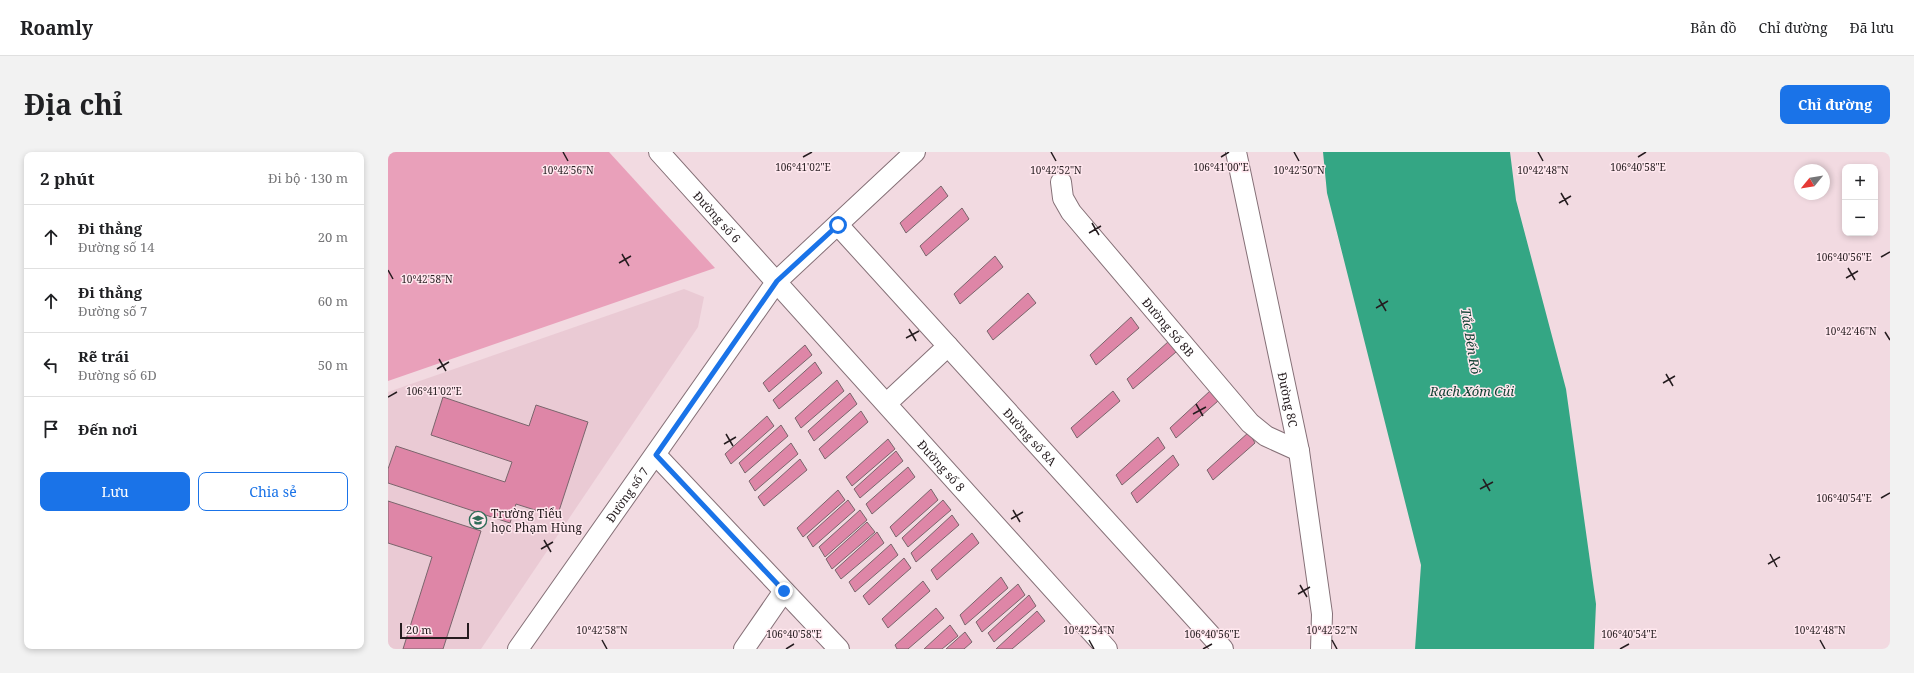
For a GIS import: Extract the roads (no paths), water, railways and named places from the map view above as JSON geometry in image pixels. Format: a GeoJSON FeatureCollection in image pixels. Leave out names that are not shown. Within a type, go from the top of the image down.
{"type":"FeatureCollection","features":[{"type":"Feature","properties":{"kind":"street","name":"Đường số 6"},"geometry":{"type":"LineString","coordinates":[[659,152],[777,281]]}},
{"type":"Feature","properties":{"kind":"street","name":"Đường số 7"},"geometry":{"type":"LineString","coordinates":[[518,649],[777,281],[916,152]]}},
{"type":"Feature","properties":{"kind":"street","name":"Đường 8C"},"geometry":{"type":"LineString","coordinates":[[1236,152],[1299,451],[1322,614],[1321,649]]}},
{"type":"Feature","properties":{"kind":"street","name":"Đường Số 8B"},"geometry":{"type":"LineString","coordinates":[[1060,182],[1063,198],[1071,212],[1250,423],[1266,436],[1299,451]]}},
{"type":"Feature","properties":{"kind":"street","name":"Đường số 8A"},"geometry":{"type":"LineString","coordinates":[[838,225],[1223,649]]}},
{"type":"Feature","properties":{"kind":"street","name":"Đường số 8"},"geometry":{"type":"LineString","coordinates":[[777,281],[1107,649]]}},
{"type":"Feature","properties":{"kind":"street"},"geometry":{"type":"LineString","coordinates":[[887,403],[948,346]]}},
{"type":"Feature","properties":{"kind":"street"},"geometry":{"type":"LineString","coordinates":[[656,455],[839,649]]}},
{"type":"Feature","properties":{"kind":"street"},"geometry":{"type":"LineString","coordinates":[[744,649],[784,591]]}},
{"type":"Feature","properties":{"kind":"water","name":"Rạch Xóm Củi"},"geometry":{"type":"Polygon","coordinates":[[[1323,152],[1510,152],[1516,200],[1566,389],[1596,604],[1594,649],[1415,649],[1421,565],[1327,193],[1323,152]]]}},
{"type":"Feature","properties":{"kind":"place","name":"Trường Tiểu học Phạm Hùng"},"geometry":{"type":"Point","coordinates":[478,520]}},
{"type":"Feature","properties":{"kind":"water label","name":"Tắc Bến Rô"},"geometry":{"type":"Point","coordinates":[1471,341]}}]}
